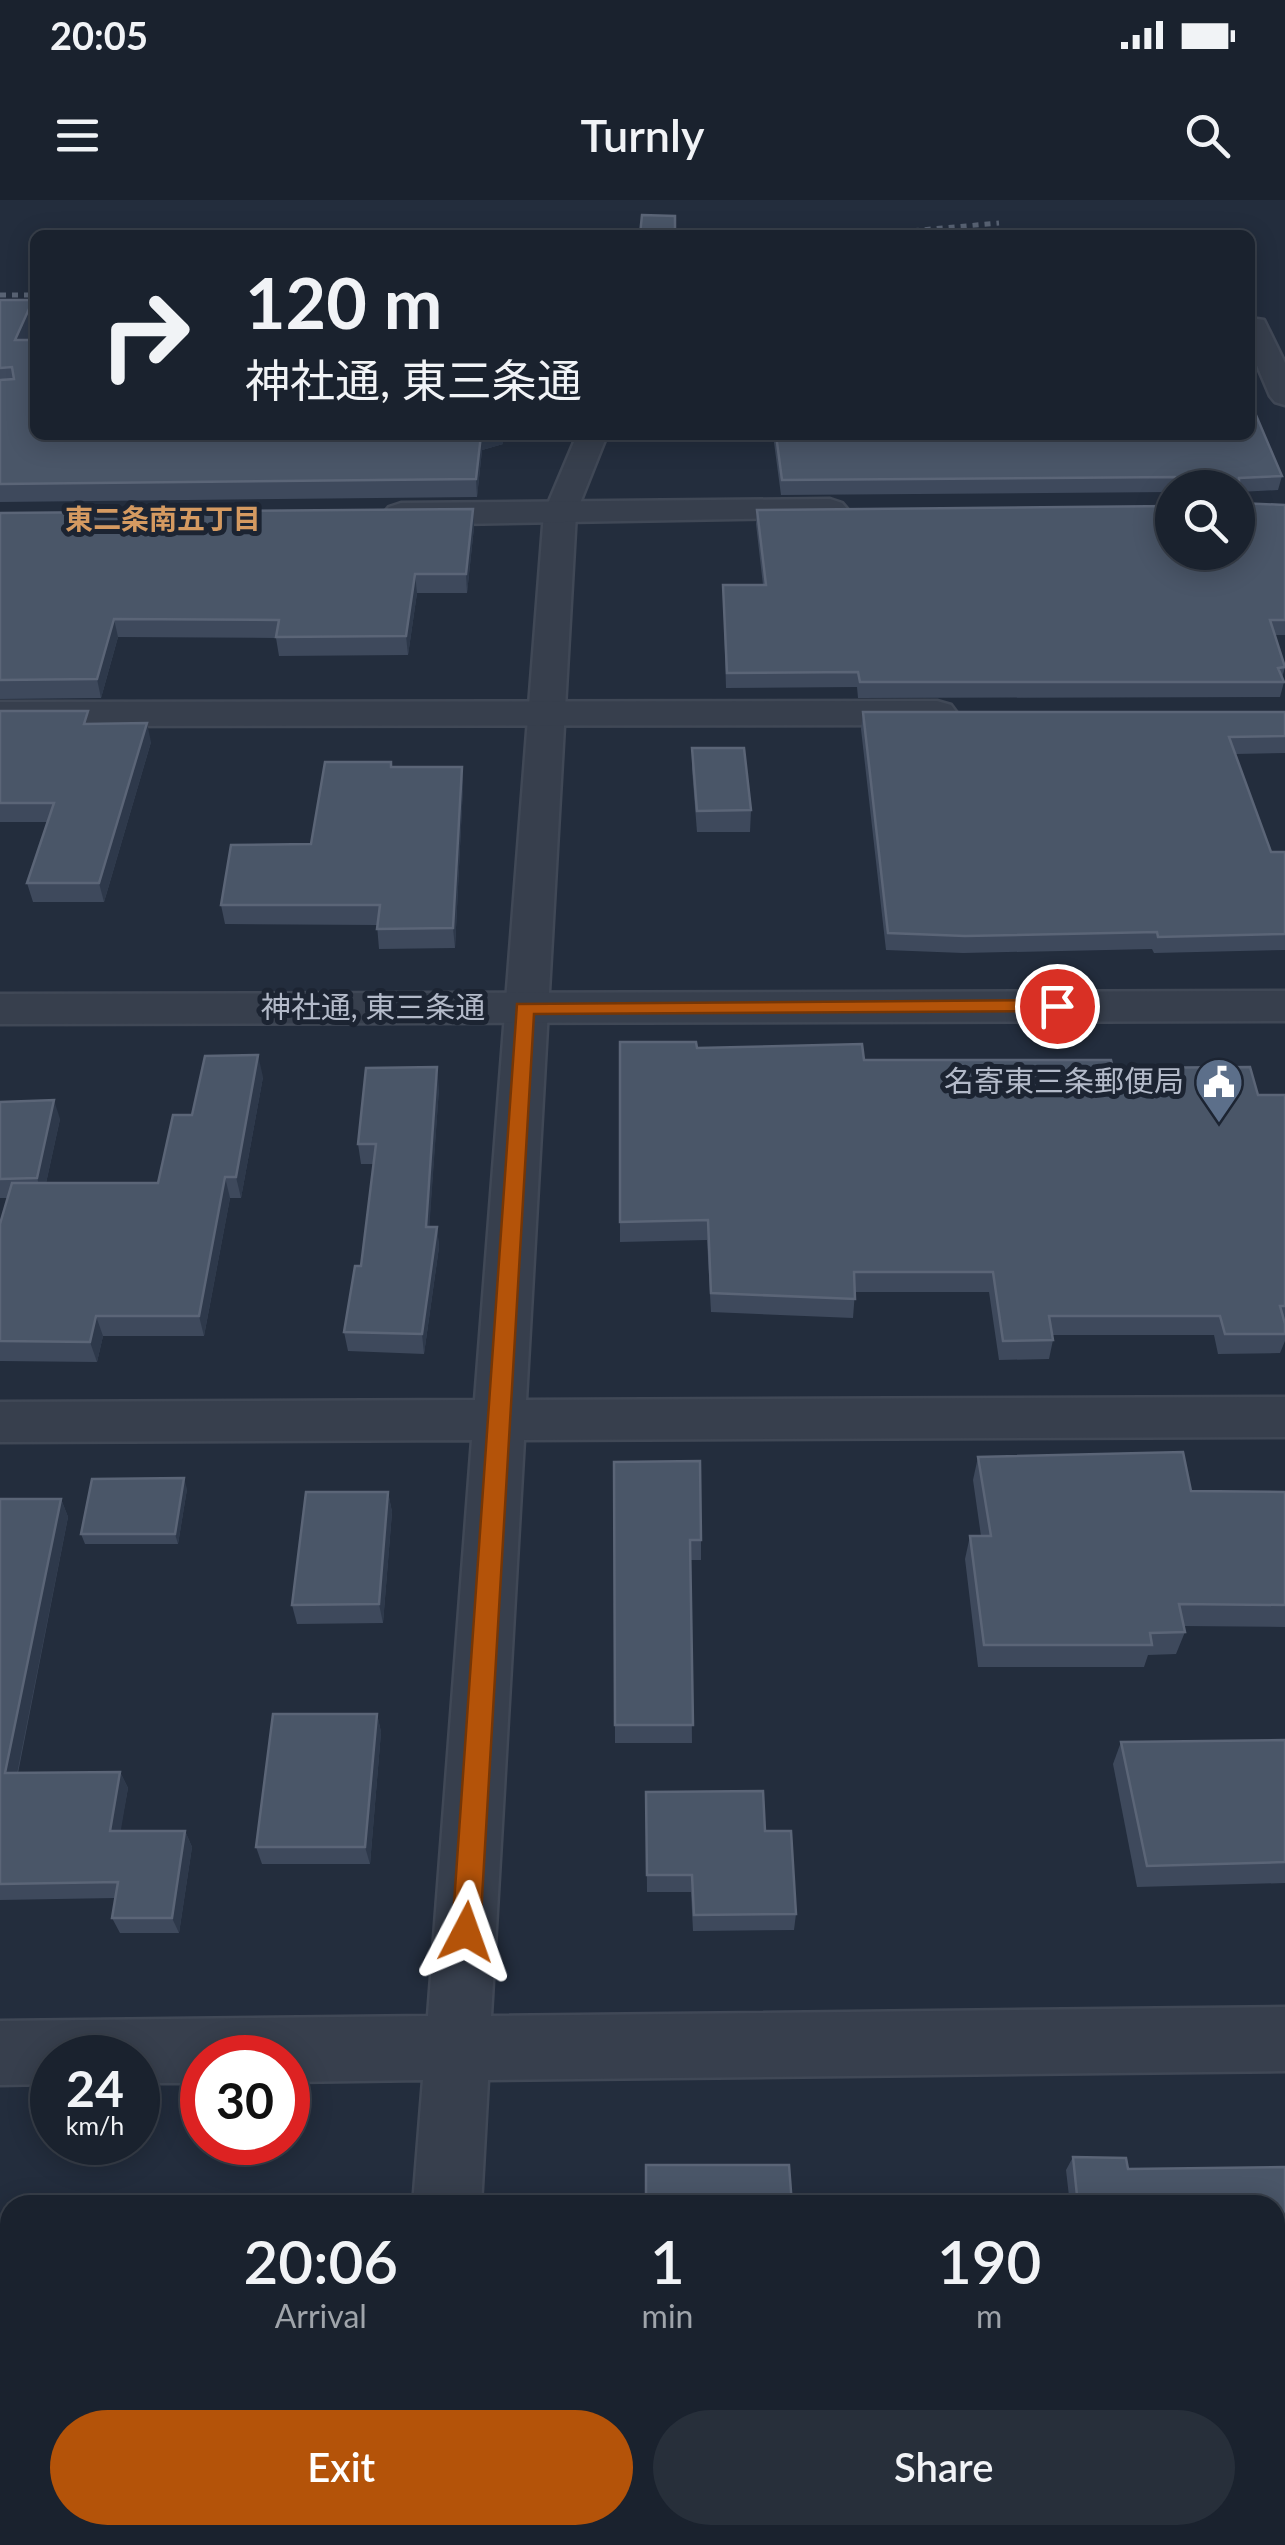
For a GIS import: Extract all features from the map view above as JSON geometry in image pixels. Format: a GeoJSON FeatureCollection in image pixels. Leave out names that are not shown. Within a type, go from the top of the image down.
{"type":"FeatureCollection","features":[{"type":"Feature","properties":{"kind":"street"},"geometry":{"type":"LineString","coordinates":[[1255,328],[1285,396]]}},
{"type":"Feature","properties":{"kind":"street"},"geometry":{"type":"LineString","coordinates":[[448,2195],[560,513],[590,440]]}},
{"type":"Feature","properties":{"kind":"street"},"geometry":{"type":"LineString","coordinates":[[360,514],[856,510]]}},
{"type":"Feature","properties":{"kind":"street"},"geometry":{"type":"LineString","coordinates":[[0,714],[966,713]]}},
{"type":"Feature","properties":{"kind":"street","name":"神社通, 東三条通"},"geometry":{"type":"LineString","coordinates":[[0,1009],[1285,1006]]}},
{"type":"Feature","properties":{"kind":"street"},"geometry":{"type":"LineString","coordinates":[[0,1422],[1285,1418]]}},
{"type":"Feature","properties":{"kind":"street"},"geometry":{"type":"LineString","coordinates":[[0,2053],[1285,2039]]}},
{"type":"Feature","properties":{"kind":"building"},"geometry":{"type":"Polygon","coordinates":[[[642,215],[675,216],[675,230],[640,230],[642,215]]]}},
{"type":"Feature","properties":{"kind":"building"},"geometry":{"type":"Polygon","coordinates":[[[0,300],[30,300],[15,340],[30,340],[30,440],[480,440],[476,479],[0,484],[0,380],[14,379],[12,367],[0,368],[0,300]]]}},
{"type":"Feature","properties":{"kind":"building"},"geometry":{"type":"Polygon","coordinates":[[[1255,413],[1282,476],[1255,477],[1255,470],[1155,470],[1155,477],[782,480],[777,440],[1255,440],[1255,413]]]}},
{"type":"Feature","properties":{"kind":"building"},"geometry":{"type":"Polygon","coordinates":[[[1255,504],[1285,505],[1285,620],[1270,620],[1285,667],[1278,668],[1284,682],[860,682],[858,672],[727,673],[723,585],[766,585],[757,510],[1155,506],[1155,570],[1255,570],[1255,504]]]}},
{"type":"Feature","properties":{"kind":"building"},"geometry":{"type":"Polygon","coordinates":[[[473,509],[466,574],[415,574],[406,636],[276,637],[279,620],[114,619],[97,679],[0,680],[0,513],[473,509]]]}},
{"type":"Feature","properties":{"kind":"building"},"geometry":{"type":"Polygon","coordinates":[[[0,711],[88,711],[84,724],[147,723],[99,883],[27,883],[54,803],[0,803],[0,711]]]}},
{"type":"Feature","properties":{"kind":"building"},"geometry":{"type":"Polygon","coordinates":[[[863,712],[1285,712],[1285,736],[1229,737],[1271,852],[1285,852],[1285,934],[1158,937],[1157,932],[965,936],[888,933],[863,712]]]}},
{"type":"Feature","properties":{"kind":"building"},"geometry":{"type":"Polygon","coordinates":[[[692,748],[744,748],[751,810],[697,811],[692,748]]]}},
{"type":"Feature","properties":{"kind":"building"},"geometry":{"type":"Polygon","coordinates":[[[325,762],[462,767],[453,928],[377,929],[380,905],[221,905],[231,845],[311,844],[325,762]]]}},
{"type":"Feature","properties":{"kind":"building"},"geometry":{"type":"Polygon","coordinates":[[[620,1042],[696,1042],[697,1048],[862,1044],[864,1060],[1111,1060],[1113,1068],[1250,1067],[1258,1095],[1285,1095],[1285,1306],[1280,1306],[1285,1334],[1225,1334],[1220,1316],[1049,1316],[1053,1340],[1003,1341],[993,1272],[854,1272],[855,1299],[711,1293],[708,1220],[620,1222],[620,1042]]]}},
{"type":"Feature","properties":{"kind":"building"},"geometry":{"type":"Polygon","coordinates":[[[258,1055],[236,1177],[225,1177],[199,1316],[96,1316],[90,1342],[0,1341],[0,1224],[12,1183],[158,1183],[173,1115],[192,1115],[205,1056],[258,1055]]]}},
{"type":"Feature","properties":{"kind":"building"},"geometry":{"type":"Polygon","coordinates":[[[437,1067],[426,1227],[437,1227],[422,1334],[344,1332],[355,1266],[361,1266],[376,1144],[358,1144],[366,1068],[437,1067]]]}},
{"type":"Feature","properties":{"kind":"building"},"geometry":{"type":"Polygon","coordinates":[[[54,1100],[37,1178],[0,1179],[0,1102],[54,1100]]]}},
{"type":"Feature","properties":{"kind":"building"},"geometry":{"type":"Polygon","coordinates":[[[1183,1452],[1191,1491],[1285,1492],[1285,1605],[1179,1604],[1185,1632],[1150,1633],[1152,1645],[984,1645],[970,1536],[991,1536],[978,1457],[1183,1452]]]}},
{"type":"Feature","properties":{"kind":"building"},"geometry":{"type":"Polygon","coordinates":[[[700,1461],[701,1540],[690,1540],[693,1725],[615,1725],[614,1462],[700,1461]]]}},
{"type":"Feature","properties":{"kind":"building"},"geometry":{"type":"Polygon","coordinates":[[[184,1478],[175,1534],[81,1534],[92,1479],[184,1478]]]}},
{"type":"Feature","properties":{"kind":"building"},"geometry":{"type":"Polygon","coordinates":[[[306,1492],[388,1492],[379,1604],[292,1605],[306,1492]]]}},
{"type":"Feature","properties":{"kind":"building"},"geometry":{"type":"Polygon","coordinates":[[[0,1499],[61,1499],[5,1773],[120,1772],[110,1831],[185,1831],[172,1918],[112,1918],[118,1882],[0,1884],[0,1499]]]}},
{"type":"Feature","properties":{"kind":"building"},"geometry":{"type":"Polygon","coordinates":[[[273,1714],[377,1714],[365,1847],[256,1847],[273,1714]]]}},
{"type":"Feature","properties":{"kind":"building"},"geometry":{"type":"Polygon","coordinates":[[[1285,1740],[1285,1862],[1147,1866],[1121,1742],[1285,1740]]]}},
{"type":"Feature","properties":{"kind":"building"},"geometry":{"type":"Polygon","coordinates":[[[763,1791],[765,1831],[791,1831],[796,1914],[694,1915],[692,1875],[647,1875],[646,1792],[763,1791]]]}},
{"type":"Feature","properties":{"kind":"building"},"geometry":{"type":"Polygon","coordinates":[[[1073,2157],[1126,2158],[1128,2169],[1285,2167],[1285,2195],[1077,2195],[1073,2157]]]}},
{"type":"Feature","properties":{"kind":"building"},"geometry":{"type":"Polygon","coordinates":[[[646,2165],[789,2165],[791,2195],[646,2195],[646,2165]]]}},
{"type":"Feature","properties":{"kind":"railway"},"geometry":{"type":"LineString","coordinates":[[921,230],[999,223]]}},
{"type":"Feature","properties":{"kind":"railway"},"geometry":{"type":"LineString","coordinates":[[0,295],[30,295]]}},
{"type":"Feature","properties":{"kind":"place","name":"名寄東三条郵便局"},"geometry":{"type":"Point","coordinates":[1219,1124]}},
{"type":"Feature","properties":{"kind":"district","name":"東二条南五丁目"},"geometry":{"type":"Point","coordinates":[163,519]}},
{"type":"Feature","properties":{"kind":"route"},"geometry":{"type":"LineString","coordinates":[[466,1932],[524,1008],[1057,1006]]}}]}
